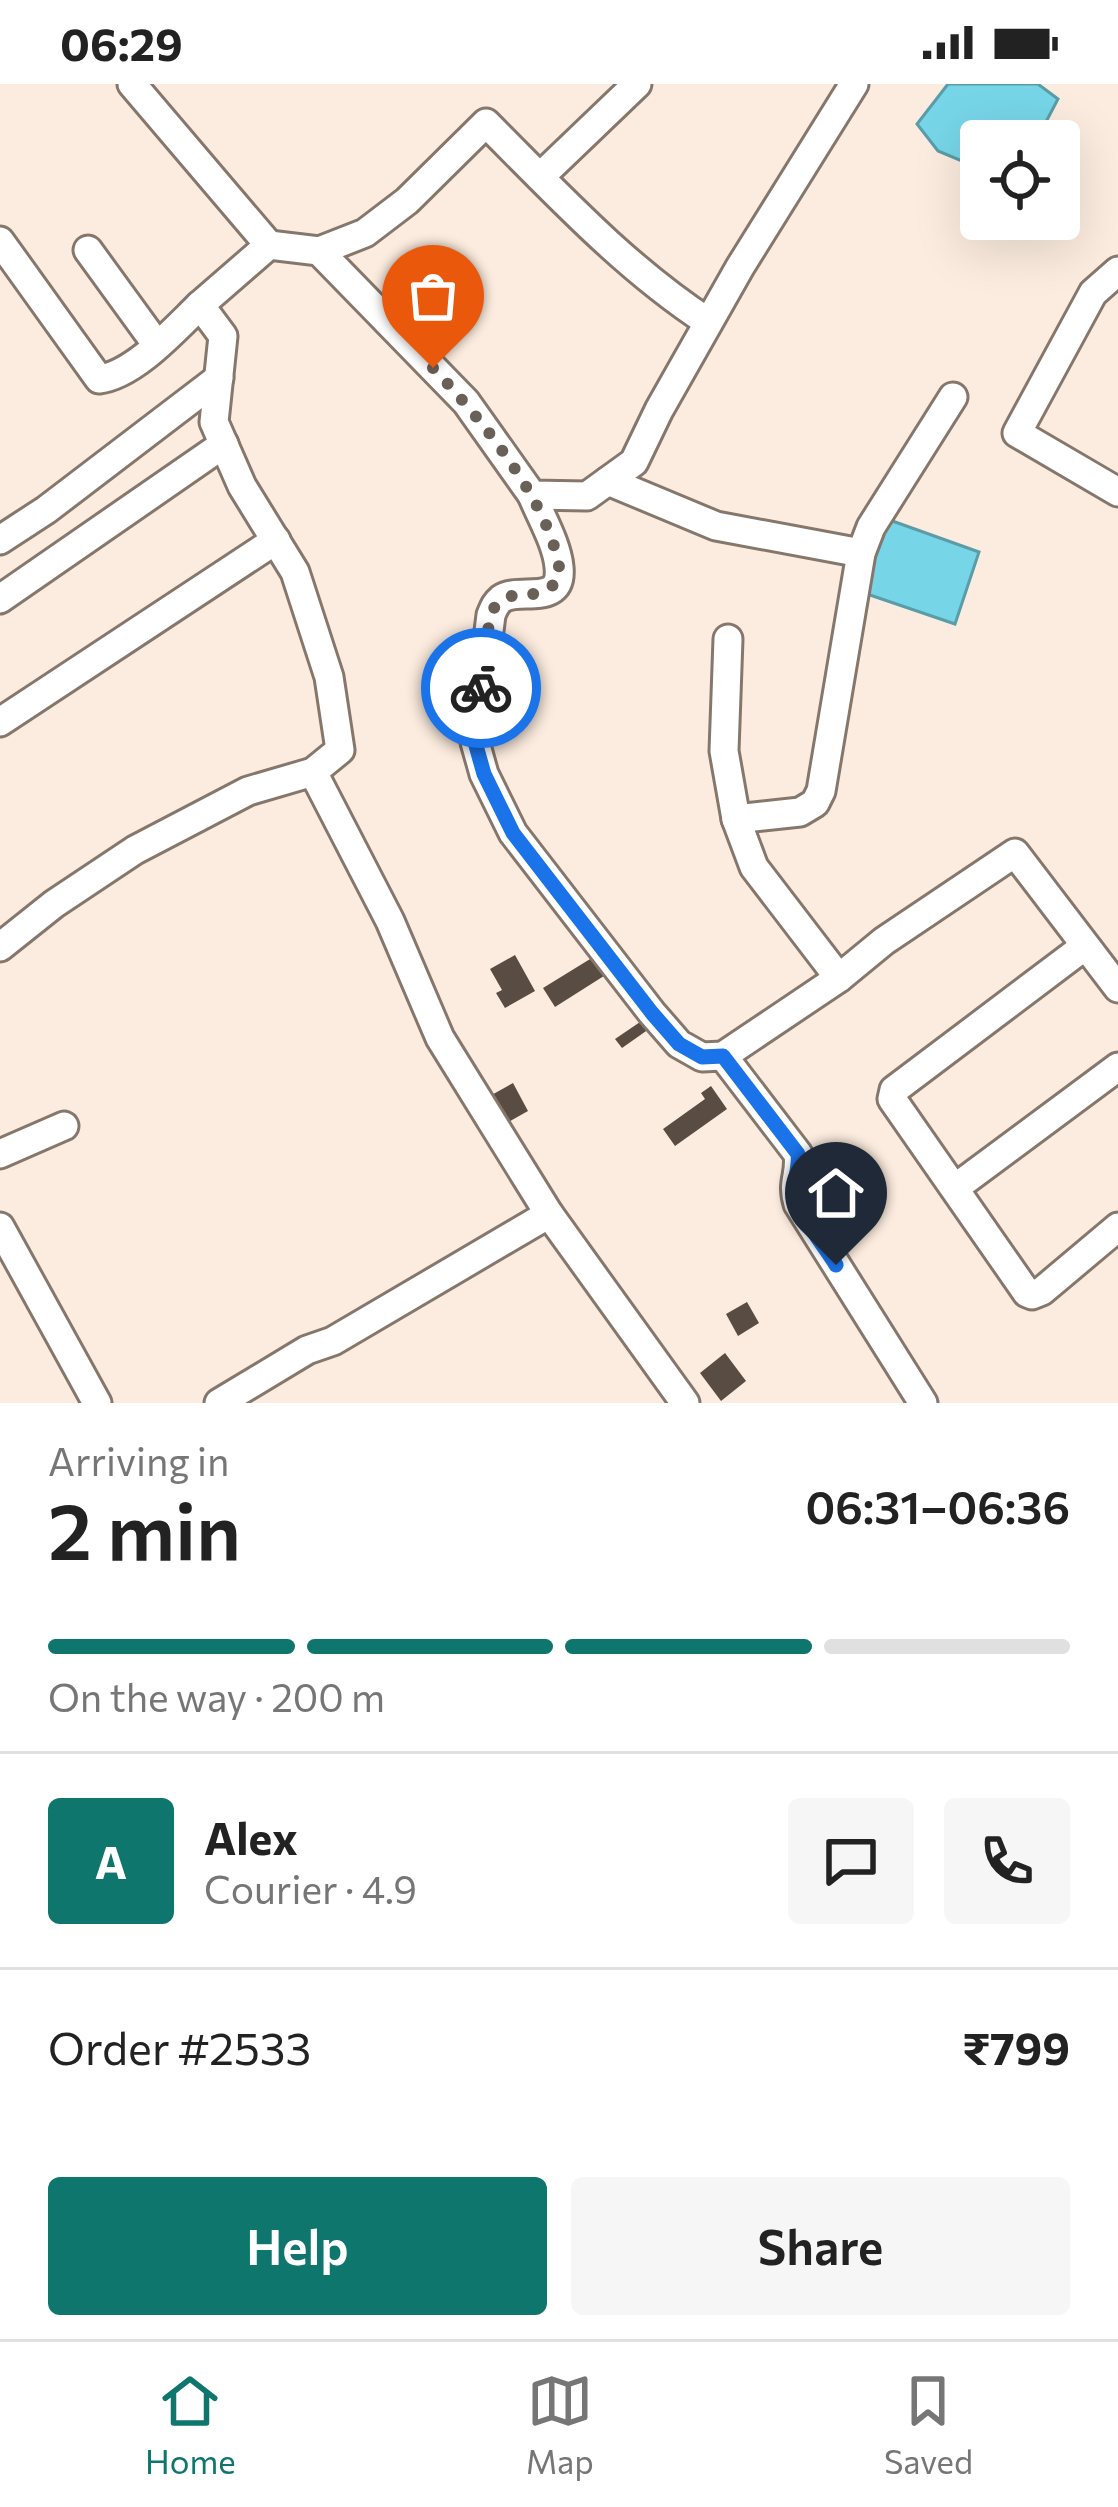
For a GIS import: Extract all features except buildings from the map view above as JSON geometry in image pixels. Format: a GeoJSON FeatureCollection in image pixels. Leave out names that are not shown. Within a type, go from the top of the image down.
{"type":"FeatureCollection","features":[{"type":"Feature","properties":{"kind":"street"},"geometry":{"type":"LineString","coordinates":[[132,84],[269,245],[320,251],[365,233],[407,201],[486,123],[589,226],[669,297],[708,322]]}},
{"type":"Feature","properties":{"kind":"street"},"geometry":{"type":"LineString","coordinates":[[540,177],[637,84]]}},
{"type":"Feature","properties":{"kind":"street"},"geometry":{"type":"LineString","coordinates":[[532,495],[587,496],[634,462],[708,322],[854,84]]}},
{"type":"Feature","properties":{"kind":"street"},"geometry":{"type":"LineString","coordinates":[[0,241],[99,379],[114,377],[157,346],[269,245]]}},
{"type":"Feature","properties":{"kind":"street"},"geometry":{"type":"LineString","coordinates":[[88,250],[157,346]]}},
{"type":"Feature","properties":{"kind":"street"},"geometry":{"type":"LineString","coordinates":[[320,251],[466,402],[532,495],[560,574],[548,591],[502,598],[490,615],[475,742],[484,774],[513,833],[679,1044],[702,1057],[723,1056],[1015,853],[1118,988]]}},
{"type":"Feature","properties":{"kind":"street"},"geometry":{"type":"LineString","coordinates":[[1118,271],[1093,293],[1017,433],[1118,492]]}},
{"type":"Feature","properties":{"kind":"street"},"geometry":{"type":"LineString","coordinates":[[0,946],[135,850],[248,791],[314,772],[340,749],[329,677],[296,572],[242,486],[214,422],[223,336],[200,305]]}},
{"type":"Feature","properties":{"kind":"street"},"geometry":{"type":"LineString","coordinates":[[0,539],[46,510],[220,378]]}},
{"type":"Feature","properties":{"kind":"street"},"geometry":{"type":"LineString","coordinates":[[736,819],[800,812],[821,791],[861,554],[872,527],[952,397]]}},
{"type":"Feature","properties":{"kind":"street"},"geometry":{"type":"LineString","coordinates":[[0,599],[224,444]]}},
{"type":"Feature","properties":{"kind":"street"},"geometry":{"type":"LineString","coordinates":[[608,482],[716,526],[861,554]]}},
{"type":"Feature","properties":{"kind":"street"},"geometry":{"type":"LineString","coordinates":[[0,722],[276,540]]}},
{"type":"Feature","properties":{"kind":"street"},"geometry":{"type":"LineString","coordinates":[[728,639],[724,751],[736,819],[754,867],[838,977]]}},
{"type":"Feature","properties":{"kind":"street"},"geometry":{"type":"LineString","coordinates":[[314,772],[391,921],[440,1038],[549,1214],[685,1403]]}},
{"type":"Feature","properties":{"kind":"street"},"geometry":{"type":"LineString","coordinates":[[1085,946],[892,1094],[892,1099],[1027,1293],[1042,1291],[1118,1228]]}},
{"type":"Feature","properties":{"kind":"street"},"geometry":{"type":"LineString","coordinates":[[723,1056],[798,1154],[794,1190],[798,1204],[923,1403]]}},
{"type":"Feature","properties":{"kind":"street"},"geometry":{"type":"LineString","coordinates":[[955,1188],[1118,1067]]}},
{"type":"Feature","properties":{"kind":"street"},"geometry":{"type":"LineString","coordinates":[[0,1154],[64,1126]]}},
{"type":"Feature","properties":{"kind":"street"},"geometry":{"type":"LineString","coordinates":[[219,1403],[549,1214]]}},
{"type":"Feature","properties":{"kind":"street"},"geometry":{"type":"LineString","coordinates":[[0,1227],[97,1403]]}},
{"type":"Feature","properties":{"kind":"water"},"geometry":{"type":"Polygon","coordinates":[[[948,84],[1038,84],[1058,99],[1047,120],[960,120],[960,160],[938,151],[917,124],[948,84]]]}},
{"type":"Feature","properties":{"kind":"water"},"geometry":{"type":"Polygon","coordinates":[[[884,518],[979,552],[955,624],[864,593],[884,518]]]}},
{"type":"Feature","properties":{"kind":"way so far"},"geometry":{"type":"LineString","coordinates":[[433,368],[466,402],[532,495],[559,562],[560,574],[548,591],[533,596],[512,594],[496,604],[490,615],[481,688]]}},
{"type":"Feature","properties":{"kind":"route"},"geometry":{"type":"LineString","coordinates":[[481,688],[475,742],[484,774],[513,833],[679,1044],[702,1057],[723,1056],[798,1154],[794,1190],[798,1204],[836,1265]]}}]}
